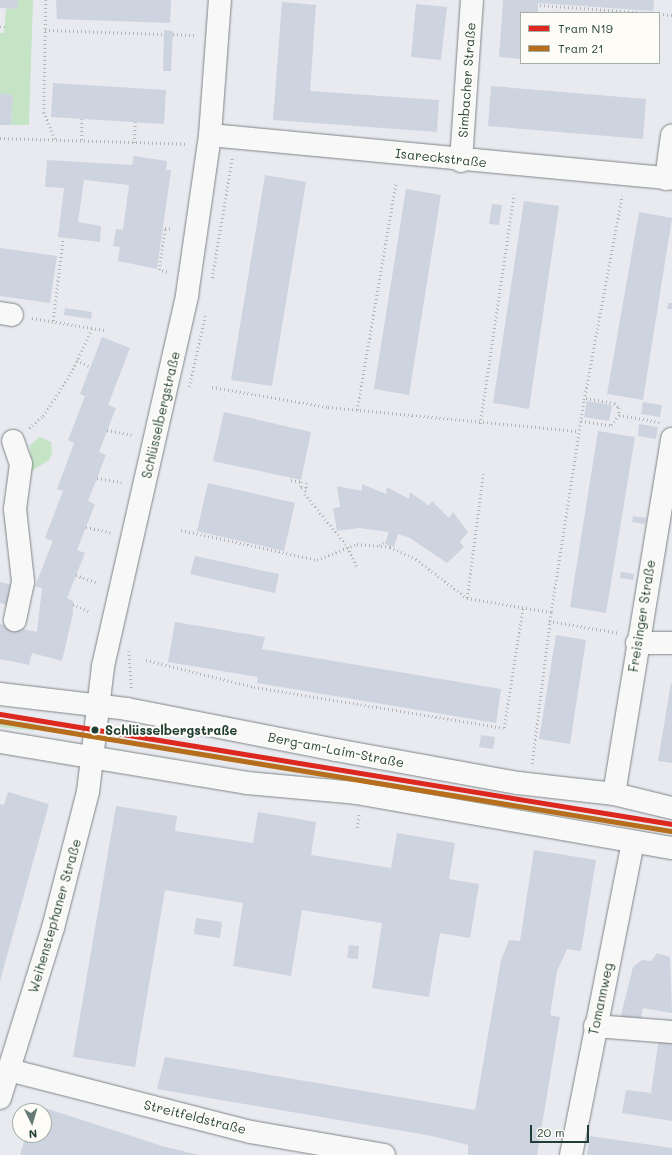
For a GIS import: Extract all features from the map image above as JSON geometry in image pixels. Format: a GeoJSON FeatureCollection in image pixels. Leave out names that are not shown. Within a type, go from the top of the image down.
{"type":"FeatureCollection","features":[{"type":"Feature","properties":{"kind":"street","name":"Schlüsselbergstraße"},"geometry":{"type":"LineString","coordinates":[[96,731],[105,658],[182,324],[209,140],[220,0]]}},
{"type":"Feature","properties":{"kind":"street","name":"Simbacher Straße"},"geometry":{"type":"LineString","coordinates":[[461,161],[472,0]]}},
{"type":"Feature","properties":{"kind":"street"},"geometry":{"type":"LineString","coordinates":[[669,179],[672,135]]}},
{"type":"Feature","properties":{"kind":"street","name":"Isareckstraße"},"geometry":{"type":"LineString","coordinates":[[209,140],[669,179]]}},
{"type":"Feature","properties":{"kind":"street","name":"Freisinger Straße"},"geometry":{"type":"LineString","coordinates":[[614,794],[669,431]]}},
{"type":"Feature","properties":{"kind":"street"},"geometry":{"type":"LineString","coordinates":[[13,440],[21,464],[15,509],[23,582],[14,620]]}},
{"type":"Feature","properties":{"kind":"street"},"geometry":{"type":"LineString","coordinates":[[638,640],[672,643]]}},
{"type":"Feature","properties":{"kind":"street","name":"Berg-am-Laim-Straße"},"geometry":{"type":"LineString","coordinates":[[0,694],[100,705],[518,783],[614,794],[672,808]]}},
{"type":"Feature","properties":{"kind":"street","name":"Weihenstephaner Straße"},"geometry":{"type":"LineString","coordinates":[[0,1098],[67,878],[93,757],[96,731]]}},
{"type":"Feature","properties":{"kind":"street"},"geometry":{"type":"LineString","coordinates":[[0,742],[247,783],[356,793],[633,844],[672,848]]}},
{"type":"Feature","properties":{"kind":"street","name":"Tomannweg"},"geometry":{"type":"LineString","coordinates":[[571,1155],[595,1026],[633,844]]}},
{"type":"Feature","properties":{"kind":"street"},"geometry":{"type":"LineString","coordinates":[[595,1026],[672,1032]]}},
{"type":"Feature","properties":{"kind":"street","name":"Streitfeldstraße"},"geometry":{"type":"LineString","coordinates":[[9,1070],[251,1132],[384,1155]]}},
{"type":"Feature","properties":{"kind":"path"},"geometry":{"type":"LineString","coordinates":[[46,0],[44,112],[56,140]]}},
{"type":"Feature","properties":{"kind":"path"},"geometry":{"type":"LineString","coordinates":[[540,5],[634,12]]}},
{"type":"Feature","properties":{"kind":"path"},"geometry":{"type":"LineString","coordinates":[[660,14],[672,15]]}},
{"type":"Feature","properties":{"kind":"path"},"geometry":{"type":"LineString","coordinates":[[0,27],[5,27]]}},
{"type":"Feature","properties":{"kind":"path"},"geometry":{"type":"LineString","coordinates":[[45,30],[75,29],[164,34]]}},
{"type":"Feature","properties":{"kind":"path"},"geometry":{"type":"LineString","coordinates":[[172,34],[195,35]]}},
{"type":"Feature","properties":{"kind":"path"},"geometry":{"type":"LineString","coordinates":[[82,119],[82,141]]}},
{"type":"Feature","properties":{"kind":"path"},"geometry":{"type":"LineString","coordinates":[[134,142],[135,122]]}},
{"type":"Feature","properties":{"kind":"path"},"geometry":{"type":"LineString","coordinates":[[0,138],[134,142],[209,140]]}},
{"type":"Feature","properties":{"kind":"path"},"geometry":{"type":"LineString","coordinates":[[532,767],[549,621],[579,431],[624,175]]}},
{"type":"Feature","properties":{"kind":"path"},"geometry":{"type":"LineString","coordinates":[[358,410],[396,182]]}},
{"type":"Feature","properties":{"kind":"path"},"geometry":{"type":"LineString","coordinates":[[480,424],[514,194]]}},
{"type":"Feature","properties":{"kind":"path"},"geometry":{"type":"LineString","coordinates":[[167,272],[159,270],[160,262],[165,228],[173,229]]}},
{"type":"Feature","properties":{"kind":"path"},"geometry":{"type":"LineString","coordinates":[[53,322],[63,238]]}},
{"type":"Feature","properties":{"kind":"path"},"geometry":{"type":"LineString","coordinates":[[6,314],[104,330]]}},
{"type":"Feature","properties":{"kind":"path"},"geometry":{"type":"LineString","coordinates":[[13,440],[42,416],[77,360],[92,328]]}},
{"type":"Feature","properties":{"kind":"path"},"geometry":{"type":"LineString","coordinates":[[77,360],[91,367]]}},
{"type":"Feature","properties":{"kind":"path"},"geometry":{"type":"LineString","coordinates":[[212,387],[358,410],[480,424],[579,431]]}},
{"type":"Feature","properties":{"kind":"path"},"geometry":{"type":"LineString","coordinates":[[581,421],[611,425],[619,415],[619,408],[614,403],[586,398]]}},
{"type":"Feature","properties":{"kind":"path"},"geometry":{"type":"LineString","coordinates":[[619,415],[669,431]]}},
{"type":"Feature","properties":{"kind":"path"},"geometry":{"type":"LineString","coordinates":[[108,430],[132,435]]}},
{"type":"Feature","properties":{"kind":"path"},"geometry":{"type":"LineString","coordinates":[[467,598],[483,474]]}},
{"type":"Feature","properties":{"kind":"path"},"geometry":{"type":"LineString","coordinates":[[97,478],[122,482]]}},
{"type":"Feature","properties":{"kind":"path"},"geometry":{"type":"LineString","coordinates":[[291,480],[302,482],[301,487],[306,488]]}},
{"type":"Feature","properties":{"kind":"path"},"geometry":{"type":"LineString","coordinates":[[307,483],[305,494],[348,547],[357,567]]}},
{"type":"Feature","properties":{"kind":"path"},"geometry":{"type":"LineString","coordinates":[[86,527],[110,532]]}},
{"type":"Feature","properties":{"kind":"path"},"geometry":{"type":"LineString","coordinates":[[181,530],[317,560],[348,547],[379,545],[416,559],[467,598],[551,612]]}},
{"type":"Feature","properties":{"kind":"path"},"geometry":{"type":"LineString","coordinates":[[379,545],[386,541]]}},
{"type":"Feature","properties":{"kind":"path"},"geometry":{"type":"LineString","coordinates":[[76,575],[98,583]]}},
{"type":"Feature","properties":{"kind":"path"},"geometry":{"type":"LineString","coordinates":[[73,604],[90,612]]}},
{"type":"Feature","properties":{"kind":"path"},"geometry":{"type":"LineString","coordinates":[[146,660],[254,687],[504,728],[524,607]]}},
{"type":"Feature","properties":{"kind":"path"},"geometry":{"type":"LineString","coordinates":[[549,621],[638,640]]}},
{"type":"Feature","properties":{"kind":"path"},"geometry":{"type":"LineString","coordinates":[[357,828],[359,812]]}},
{"type":"Feature","properties":{"kind":"green space"},"geometry":{"type":"Polygon","coordinates":[[[18,0],[33,0],[29,125],[11,125],[13,95],[0,94],[0,33],[4,33],[6,9],[17,9],[18,0]]]}},
{"type":"Feature","properties":{"kind":"green space"},"geometry":{"type":"Polygon","coordinates":[[[40,437],[51,442],[52,453],[49,460],[32,471],[30,445],[40,437]]]}},
{"type":"Feature","properties":{"kind":"green space"},"geometry":{"type":"Polygon","coordinates":[[[0,719],[36,724],[35,731],[0,727],[0,719]]]}},
{"type":"Feature","properties":{"kind":"building"},"geometry":{"type":"Polygon","coordinates":[[[0,0],[18,0],[17,9],[0,8],[0,0]]]}},
{"type":"Feature","properties":{"kind":"building"},"geometry":{"type":"Polygon","coordinates":[[[56,0],[171,0],[170,23],[57,19],[56,0]]]}},
{"type":"Feature","properties":{"kind":"building"},"geometry":{"type":"Polygon","coordinates":[[[503,0],[654,0],[653,11],[538,3],[538,12],[520,12],[520,59],[499,57],[503,0]]]}},
{"type":"Feature","properties":{"kind":"building"},"geometry":{"type":"Polygon","coordinates":[[[282,2],[316,5],[310,91],[439,100],[437,132],[273,120],[282,2]]]}},
{"type":"Feature","properties":{"kind":"building"},"geometry":{"type":"Polygon","coordinates":[[[416,4],[447,7],[441,60],[411,57],[416,4]]]}},
{"type":"Feature","properties":{"kind":"building"},"geometry":{"type":"Polygon","coordinates":[[[164,30],[173,31],[171,71],[163,71],[164,30]]]}},
{"type":"Feature","properties":{"kind":"building"},"geometry":{"type":"Polygon","coordinates":[[[53,83],[166,90],[164,124],[51,117],[53,83]]]}},
{"type":"Feature","properties":{"kind":"building"},"geometry":{"type":"Polygon","coordinates":[[[491,86],[646,99],[643,139],[488,126],[491,86]]]}},
{"type":"Feature","properties":{"kind":"building"},"geometry":{"type":"Polygon","coordinates":[[[0,94],[13,95],[11,125],[0,125],[0,94]]]}},
{"type":"Feature","properties":{"kind":"building"},"geometry":{"type":"Polygon","coordinates":[[[134,156],[167,161],[166,170],[171,170],[157,269],[118,261],[120,247],[113,246],[116,229],[123,230],[129,185],[84,180],[78,222],[101,226],[100,242],[58,237],[64,188],[45,187],[47,160],[132,165],[134,156]]]}},
{"type":"Feature","properties":{"kind":"building"},"geometry":{"type":"Polygon","coordinates":[[[265,175],[306,182],[272,386],[231,380],[265,175]]]}},
{"type":"Feature","properties":{"kind":"building"},"geometry":{"type":"Polygon","coordinates":[[[406,189],[441,195],[409,395],[374,389],[406,189]]]}},
{"type":"Feature","properties":{"kind":"building"},"geometry":{"type":"Polygon","coordinates":[[[524,201],[559,206],[529,409],[493,403],[524,201]]]}},
{"type":"Feature","properties":{"kind":"building"},"geometry":{"type":"Polygon","coordinates":[[[492,204],[502,205],[499,225],[489,224],[492,204]]]}},
{"type":"Feature","properties":{"kind":"building"},"geometry":{"type":"Polygon","coordinates":[[[639,212],[672,218],[643,400],[607,394],[639,212]]]}},
{"type":"Feature","properties":{"kind":"building"},"geometry":{"type":"Polygon","coordinates":[[[0,248],[57,256],[50,303],[0,296],[0,248]]]}},
{"type":"Feature","properties":{"kind":"building"},"geometry":{"type":"Polygon","coordinates":[[[668,303],[672,303],[672,309],[667,309],[668,303]]]}},
{"type":"Feature","properties":{"kind":"building"},"geometry":{"type":"Polygon","coordinates":[[[65,308],[92,312],[91,319],[64,315],[65,308]]]}},
{"type":"Feature","properties":{"kind":"building"},"geometry":{"type":"Polygon","coordinates":[[[102,337],[130,348],[108,405],[116,408],[99,452],[106,455],[88,501],[95,504],[77,550],[85,553],[67,598],[73,601],[73,613],[62,661],[32,653],[29,665],[0,659],[0,624],[37,632],[42,588],[35,586],[53,541],[45,538],[63,491],[57,489],[74,443],[68,440],[85,396],[80,394],[102,337]]]}},
{"type":"Feature","properties":{"kind":"building"},"geometry":{"type":"Polygon","coordinates":[[[587,401],[612,405],[609,421],[584,417],[587,401]]]}},
{"type":"Feature","properties":{"kind":"building"},"geometry":{"type":"Polygon","coordinates":[[[643,402],[662,405],[660,417],[641,414],[643,402]]]}},
{"type":"Feature","properties":{"kind":"building"},"geometry":{"type":"Polygon","coordinates":[[[224,412],[311,432],[301,480],[213,461],[224,412]]]}},
{"type":"Feature","properties":{"kind":"building"},"geometry":{"type":"Polygon","coordinates":[[[639,424],[658,427],[656,439],[638,436],[639,424]]]}},
{"type":"Feature","properties":{"kind":"building"},"geometry":{"type":"Polygon","coordinates":[[[598,431],[635,437],[606,613],[570,607],[598,431]]]}},
{"type":"Feature","properties":{"kind":"building"},"geometry":{"type":"Polygon","coordinates":[[[208,483],[295,503],[284,551],[197,531],[208,483]]]}},
{"type":"Feature","properties":{"kind":"building"},"geometry":{"type":"Polygon","coordinates":[[[362,484],[386,494],[387,487],[409,499],[410,492],[429,506],[432,501],[449,518],[453,512],[468,532],[460,542],[464,547],[447,563],[410,538],[398,534],[394,547],[385,544],[389,532],[359,528],[337,531],[333,508],[340,507],[337,486],[362,491],[362,484]]]}},
{"type":"Feature","properties":{"kind":"building"},"geometry":{"type":"Polygon","coordinates":[[[633,516],[646,518],[645,524],[632,522],[633,516]]]}},
{"type":"Feature","properties":{"kind":"building"},"geometry":{"type":"Polygon","coordinates":[[[195,556],[279,574],[275,593],[190,574],[195,556]]]}},
{"type":"Feature","properties":{"kind":"building"},"geometry":{"type":"Polygon","coordinates":[[[621,572],[634,574],[633,580],[620,578],[621,572]]]}},
{"type":"Feature","properties":{"kind":"building"},"geometry":{"type":"Polygon","coordinates":[[[0,582],[12,585],[7,605],[0,603],[0,582]]]}},
{"type":"Feature","properties":{"kind":"building"},"geometry":{"type":"Polygon","coordinates":[[[175,622],[265,637],[262,649],[501,689],[496,723],[257,683],[258,677],[168,662],[175,622]]]}},
{"type":"Feature","properties":{"kind":"building"},"geometry":{"type":"Polygon","coordinates":[[[556,635],[586,640],[570,744],[539,739],[556,635]]]}},
{"type":"Feature","properties":{"kind":"building"},"geometry":{"type":"Polygon","coordinates":[[[672,683],[672,763],[658,761],[672,683]]]}},
{"type":"Feature","properties":{"kind":"building"},"geometry":{"type":"Polygon","coordinates":[[[481,735],[495,737],[493,749],[479,747],[481,735]]]}},
{"type":"Feature","properties":{"kind":"building"},"geometry":{"type":"Polygon","coordinates":[[[8,792],[49,804],[0,981],[0,804],[4,805],[8,792]]]}},
{"type":"Feature","properties":{"kind":"building"},"geometry":{"type":"Polygon","coordinates":[[[116,806],[177,816],[175,831],[253,843],[258,812],[316,822],[311,855],[391,868],[397,833],[455,843],[449,879],[479,884],[470,938],[440,933],[429,997],[372,988],[382,923],[302,910],[291,976],[233,966],[243,903],[165,890],[135,1067],[73,1057],[116,806]]]}},
{"type":"Feature","properties":{"kind":"building"},"geometry":{"type":"Polygon","coordinates":[[[534,850],[596,860],[581,951],[567,949],[557,971],[550,1015],[560,1017],[537,1155],[468,1155],[468,1145],[432,1136],[157,1089],[165,1057],[475,1110],[501,960],[509,940],[520,941],[534,850]]]}},
{"type":"Feature","properties":{"kind":"building"},"geometry":{"type":"Polygon","coordinates":[[[196,918],[222,922],[220,938],[194,934],[196,918]]]}},
{"type":"Feature","properties":{"kind":"building"},"geometry":{"type":"Polygon","coordinates":[[[349,945],[359,946],[358,959],[347,958],[349,945]]]}},
{"type":"Feature","properties":{"kind":"building"},"geometry":{"type":"Polygon","coordinates":[[[657,953],[670,957],[672,1013],[643,1008],[640,1023],[620,1019],[633,967],[642,960],[651,961],[657,953]]]}},
{"type":"Feature","properties":{"kind":"building"},"geometry":{"type":"Polygon","coordinates":[[[659,1037],[672,1039],[672,1121],[622,1113],[626,1090],[651,1093],[659,1037]]]}},
{"type":"Feature","properties":{"kind":"building"},"geometry":{"type":"Polygon","coordinates":[[[52,1110],[162,1146],[199,1155],[20,1155],[24,1143],[52,1143],[52,1110]]]}},
{"type":"Feature","properties":{"kind":"building"},"geometry":{"type":"Polygon","coordinates":[[[590,1136],[672,1148],[672,1155],[587,1155],[590,1136]]]}},
{"type":"Feature","properties":{"kind":"tram line","name":"N19"},"geometry":{"type":"LineString","coordinates":[[0,714],[672,824]]}},
{"type":"Feature","properties":{"kind":"tram line","name":"21"},"geometry":{"type":"LineString","coordinates":[[0,721],[671,831]]}},
{"type":"Feature","properties":{"kind":"place","name":"Schlüsselbergstraße"},"geometry":{"type":"Point","coordinates":[95,730]}}]}
